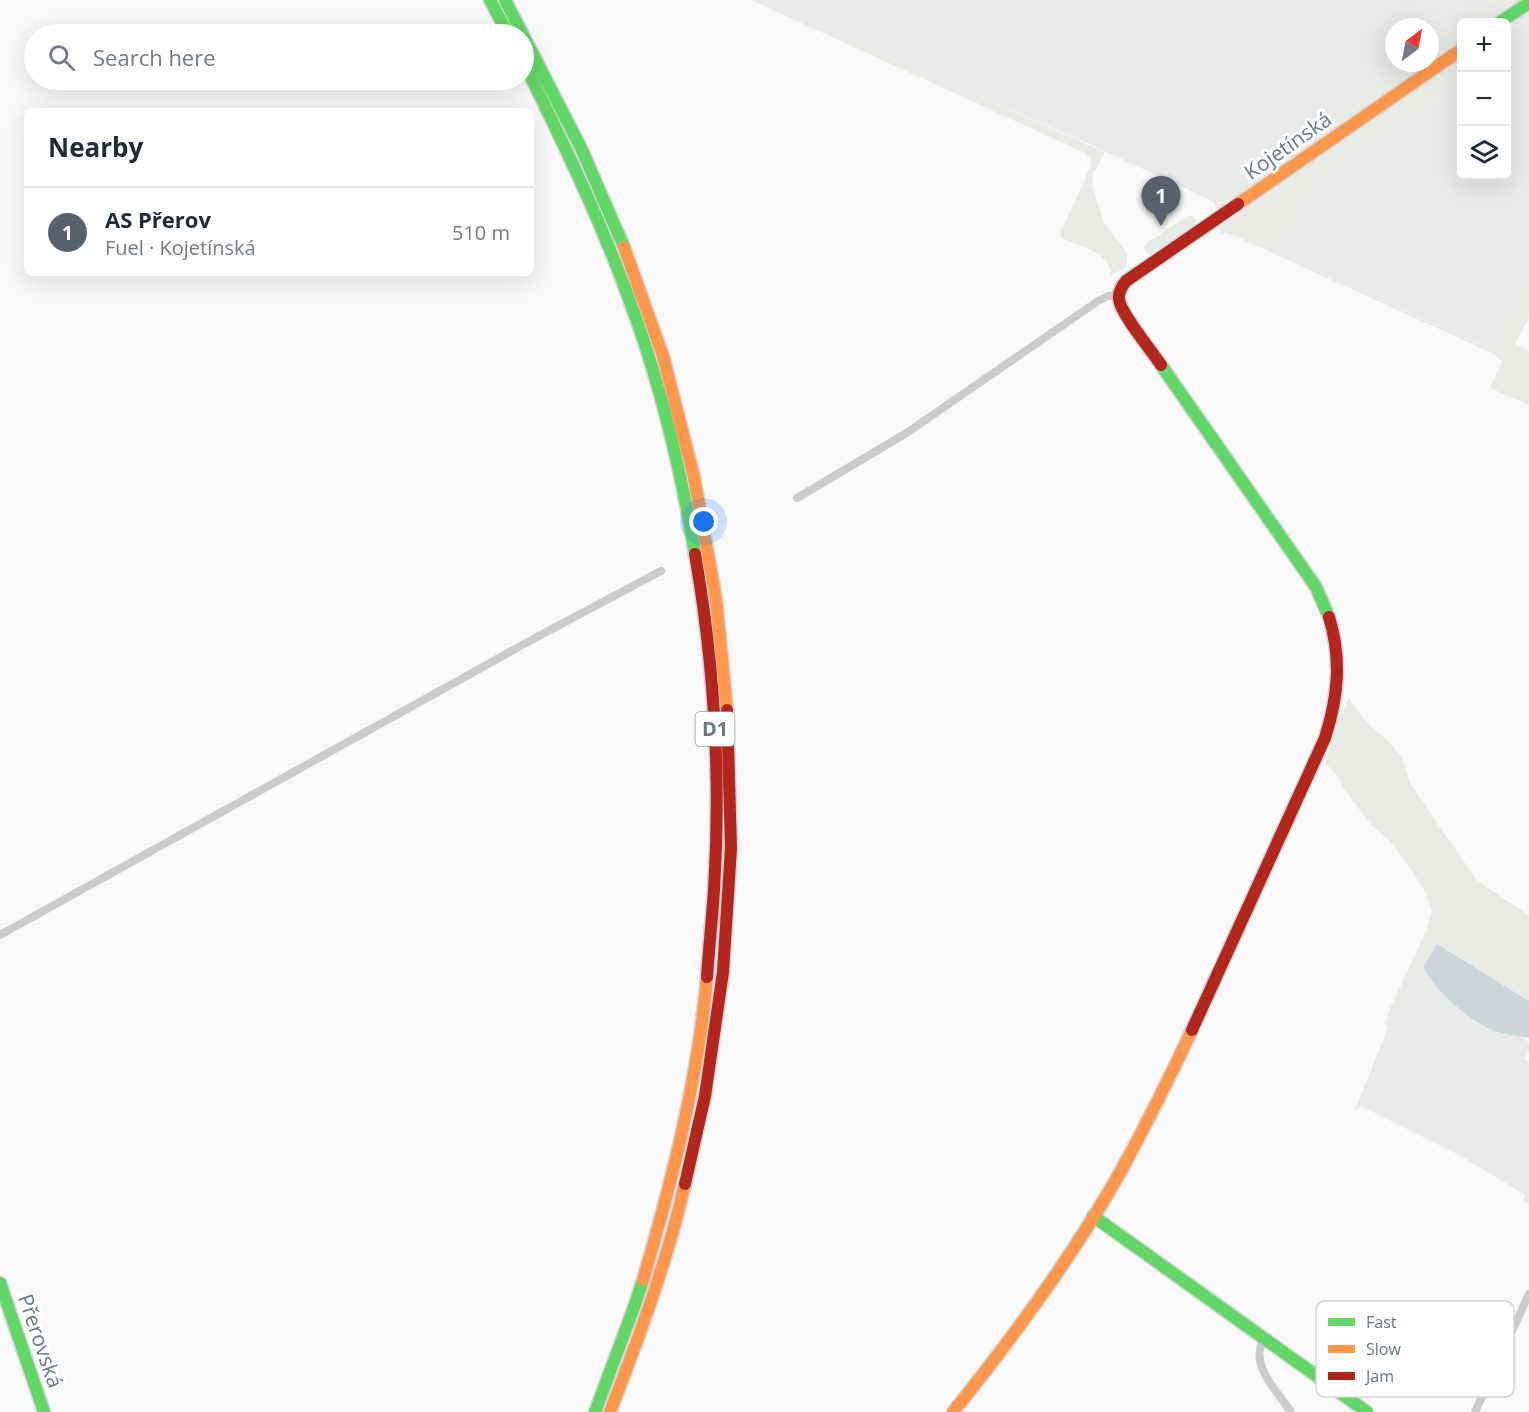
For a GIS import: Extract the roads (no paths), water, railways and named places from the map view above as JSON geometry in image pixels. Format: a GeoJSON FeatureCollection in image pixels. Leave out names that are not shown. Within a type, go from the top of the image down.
{"type":"FeatureCollection","features":[{"type":"Feature","properties":{"kind":"main road"},"geometry":{"type":"LineString","coordinates":[[490,0],[503,24]]}},
{"type":"Feature","properties":{"kind":"main road","name":"D1"},"geometry":{"type":"LineString","coordinates":[[505,0],[518,24]]}},
{"type":"Feature","properties":{"kind":"main road"},"geometry":{"type":"LineString","coordinates":[[1506,18],[1529,3]]}},
{"type":"Feature","properties":{"kind":"main road","name":"Kojetínská"},"geometry":{"type":"LineString","coordinates":[[1119,295],[1123,284],[1457,52]]}},
{"type":"Feature","properties":{"kind":"main road","name":"D1"},"geometry":{"type":"LineString","coordinates":[[534,55],[594,174],[622,240],[665,366],[686,439],[711,561],[727,696],[731,800],[730,871],[722,984],[713,1048],[678,1216],[650,1304],[610,1412]]}},
{"type":"Feature","properties":{"kind":"main road","name":"D1"},"geometry":{"type":"LineString","coordinates":[[534,83],[594,209],[646,348],[666,420],[691,532],[704,608],[715,729],[717,801],[715,886],[710,966],[696,1069],[667,1204],[649,1264],[595,1412]]}},
{"type":"Feature","properties":{"kind":"main road"},"geometry":{"type":"LineString","coordinates":[[953,1412],[1032,1309],[1093,1216],[1135,1143],[1178,1060],[1312,770],[1334,715],[1339,656],[1326,608],[1316,587],[1123,310],[1119,295]]}},
{"type":"Feature","properties":{"kind":"main road"},"geometry":{"type":"LineString","coordinates":[[1093,1216],[1316,1376]]}},
{"type":"Feature","properties":{"kind":"main road","name":"Přerovská"},"geometry":{"type":"LineString","coordinates":[[0,1283],[44,1412]]}},
{"type":"Feature","properties":{"kind":"main road"},"geometry":{"type":"LineString","coordinates":[[1346,1397],[1367,1412]]}},
{"type":"Feature","properties":{"kind":"street"},"geometry":{"type":"LineString","coordinates":[[797,498],[905,434],[1100,299],[1110,295],[1119,295]]}},
{"type":"Feature","properties":{"kind":"street"},"geometry":{"type":"LineString","coordinates":[[0,935],[504,655],[662,571]]}},
{"type":"Feature","properties":{"kind":"street"},"geometry":{"type":"LineString","coordinates":[[1514,1327],[1529,1294]]}},
{"type":"Feature","properties":{"kind":"street"},"geometry":{"type":"LineString","coordinates":[[1264,1340],[1259,1351],[1260,1363],[1291,1412]]}},
{"type":"Feature","properties":{"kind":"street"},"geometry":{"type":"LineString","coordinates":[[1475,1412],[1482,1397]]}},
{"type":"Feature","properties":{"kind":"place","name":"AS Přerov"},"geometry":{"type":"Point","coordinates":[1161,226]}}]}
